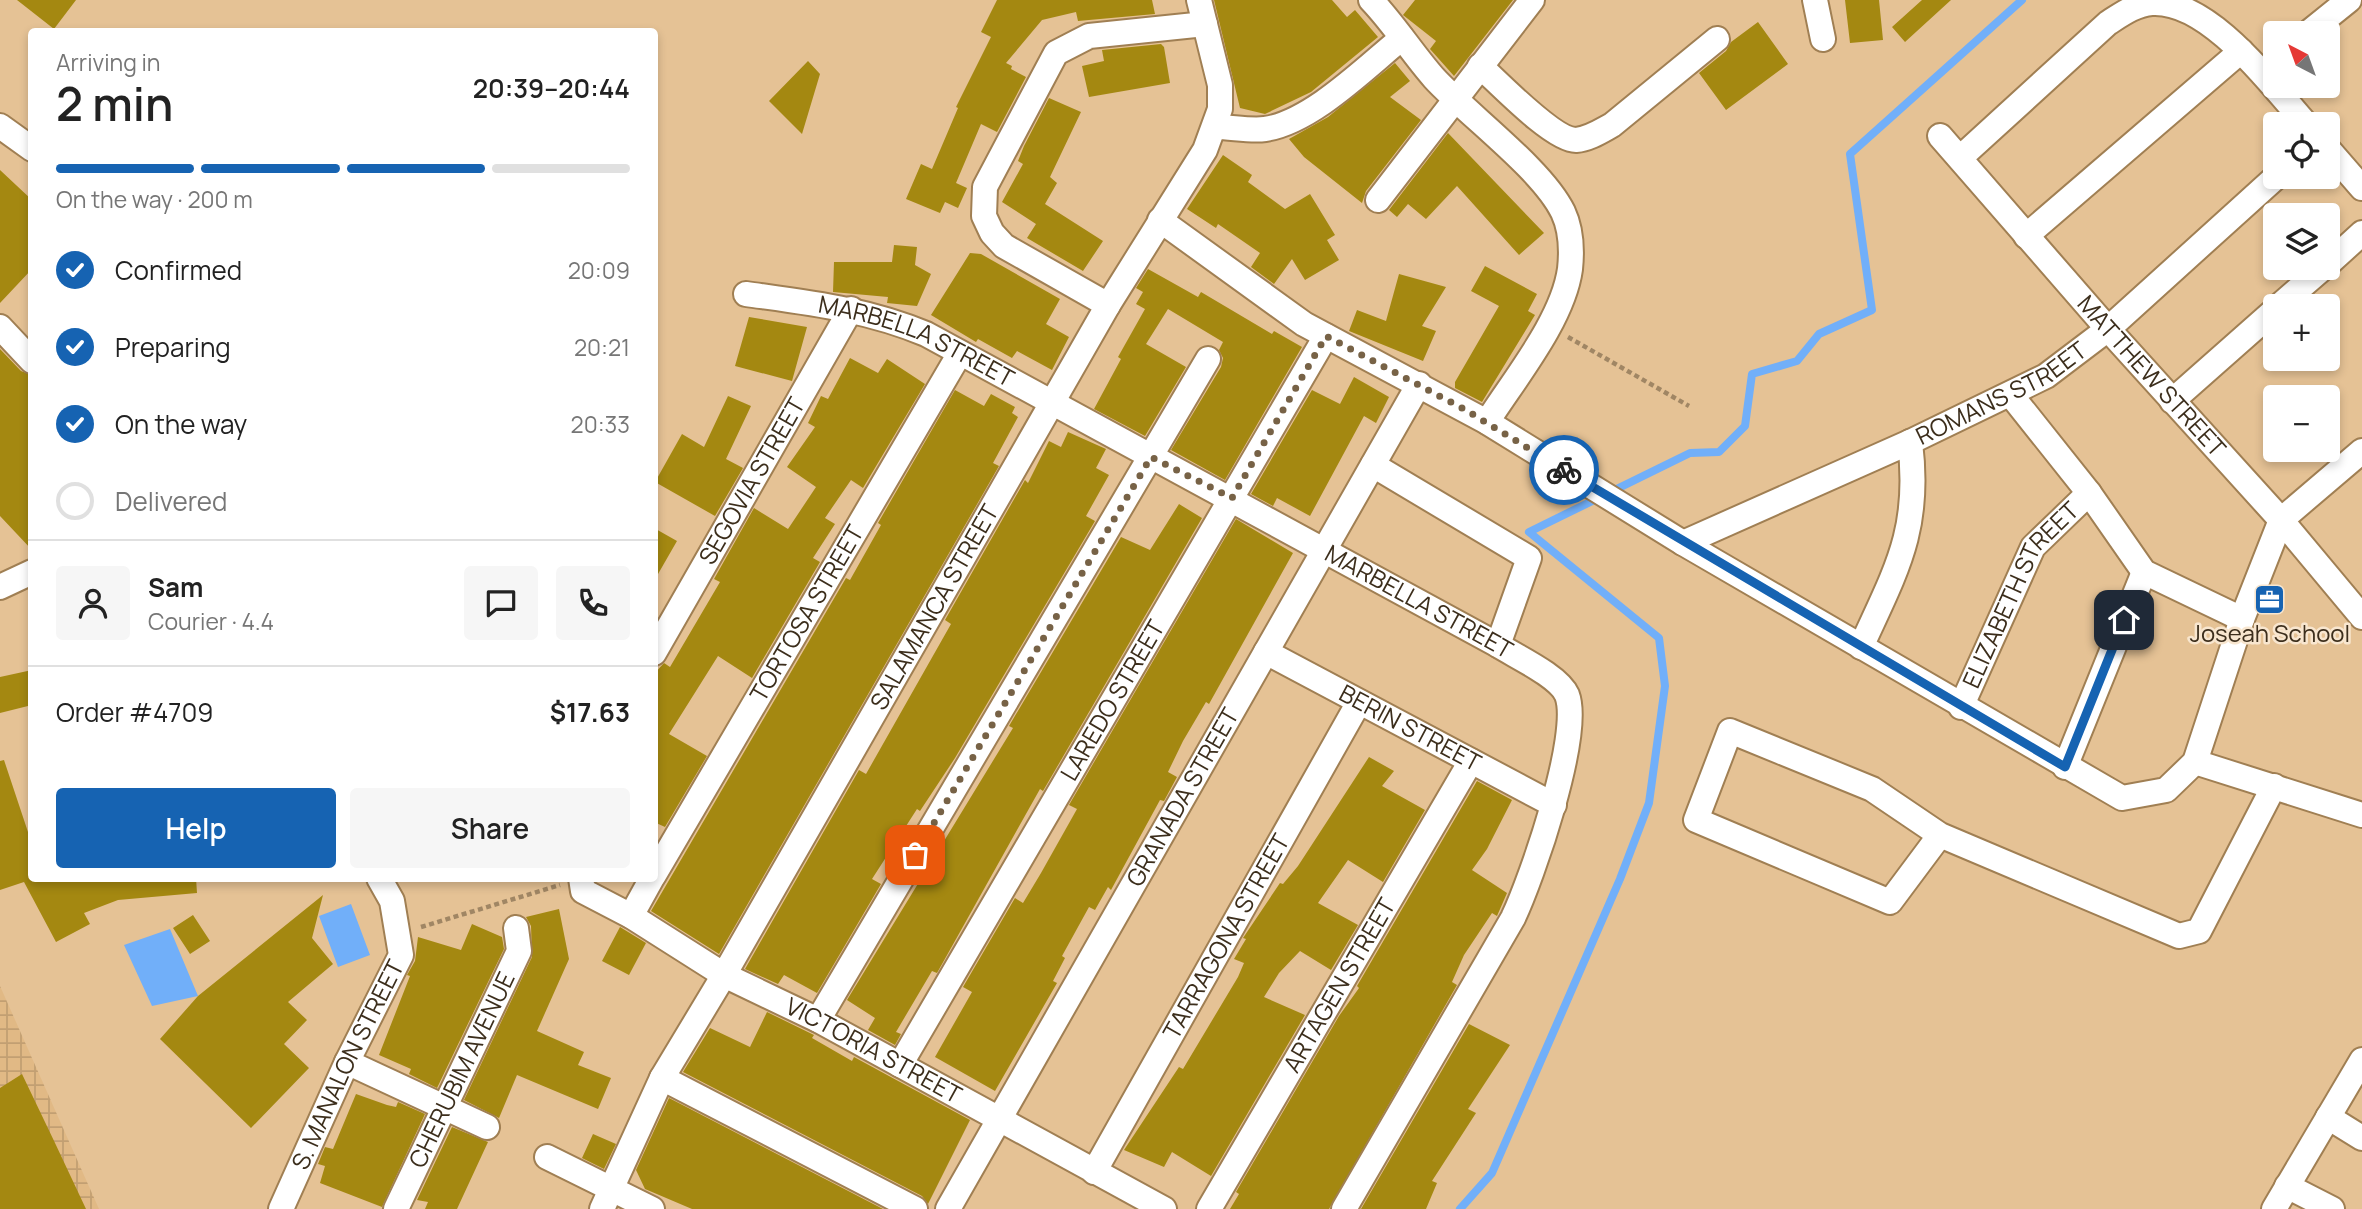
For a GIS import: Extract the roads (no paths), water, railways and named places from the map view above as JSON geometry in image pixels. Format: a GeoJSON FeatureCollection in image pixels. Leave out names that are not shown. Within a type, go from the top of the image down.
{"type":"FeatureCollection","features":[{"type":"Feature","properties":{"kind":"street","name":"SALAMANCA STREET"},"geometry":{"type":"LineString","coordinates":[[607,1200],[662,1078],[724,975],[1108,305],[1189,177],[1216,127],[1220,109],[1220,85],[1199,0]]}},
{"type":"Feature","properties":{"kind":"street"},"geometry":{"type":"LineString","coordinates":[[1371,0],[1455,99],[1545,186],[1563,212],[1571,239],[1570,269],[1564,293],[1548,326],[1487,422]]}},
{"type":"Feature","properties":{"kind":"street"},"geometry":{"type":"LineString","coordinates":[[1378,200],[1532,0]]}},
{"type":"Feature","properties":{"kind":"street"},"geometry":{"type":"LineString","coordinates":[[1815,0],[1823,39]]}},
{"type":"Feature","properties":{"kind":"street"},"geometry":{"type":"LineString","coordinates":[[2323,21],[2349,0]]}},
{"type":"Feature","properties":{"kind":"street"},"geometry":{"type":"LineString","coordinates":[[1960,158],[2108,23],[2128,10],[2149,3],[2168,3],[2188,10],[2212,25],[2241,51],[2263,64]]}},
{"type":"Feature","properties":{"kind":"street"},"geometry":{"type":"LineString","coordinates":[[1108,305],[1004,246],[992,233],[984,216],[985,187],[1056,53],[1089,36],[1205,24]]}},
{"type":"Feature","properties":{"kind":"street"},"geometry":{"type":"LineString","coordinates":[[1216,127],[1265,129],[1290,121],[1312,109],[1402,38]]}},
{"type":"Feature","properties":{"kind":"street"},"geometry":{"type":"LineString","coordinates":[[1480,66],[1547,125],[1560,135],[1575,140],[1592,136],[1612,125],[1717,39]]}},
{"type":"Feature","properties":{"kind":"street"},"geometry":{"type":"LineString","coordinates":[[2026,236],[2241,51]]}},
{"type":"Feature","properties":{"kind":"street"},"geometry":{"type":"LineString","coordinates":[[0,126],[28,146]]}},
{"type":"Feature","properties":{"kind":"street","name":"MATTHEW STREET"},"geometry":{"type":"LineString","coordinates":[[1940,136],[2108,329],[2281,520],[2362,617]]}},
{"type":"Feature","properties":{"kind":"street"},"geometry":{"type":"LineString","coordinates":[[2340,163],[2362,188]]}},
{"type":"Feature","properties":{"kind":"street","name":"ROMANS STREET"},"geometry":{"type":"LineString","coordinates":[[1683,543],[1910,442],[2046,376],[2108,329],[2263,189]]}},
{"type":"Feature","properties":{"kind":"street"},"geometry":{"type":"LineString","coordinates":[[1160,220],[1218,259],[1278,306],[1326,336],[1487,422],[1683,543],[1961,707],[2122,797],[2166,790],[2195,762],[2242,618],[2281,520],[2362,451]]}},
{"type":"Feature","properties":{"kind":"street"},"geometry":{"type":"LineString","coordinates":[[2340,253],[2362,233]]}},
{"type":"Feature","properties":{"kind":"street"},"geometry":{"type":"LineString","coordinates":[[2293,294],[2309,280]]}},
{"type":"Feature","properties":{"kind":"street","name":"MARBELLA STREET"},"geometry":{"type":"LineString","coordinates":[[746,294],[851,309],[886,317],[960,353],[1232,498],[1498,645],[1557,682],[1567,694],[1570,712],[1554,805],[1530,884],[1513,918],[1344,1209]]}},
{"type":"Feature","properties":{"kind":"street","name":"SEGOVIA STREET"},"geometry":{"type":"LineString","coordinates":[[661,627],[851,309]]}},
{"type":"Feature","properties":{"kind":"street"},"geometry":{"type":"LineString","coordinates":[[2172,401],[2263,321]]}},
{"type":"Feature","properties":{"kind":"street"},"geometry":{"type":"LineString","coordinates":[[0,327],[28,357]]}},
{"type":"Feature","properties":{"kind":"street","name":"LAREDO STREET"},"geometry":{"type":"LineString","coordinates":[[900,1065],[1326,336]]}},
{"type":"Feature","properties":{"kind":"street","name":"TORTOSA STREET"},"geometry":{"type":"LineString","coordinates":[[658,868],[960,353]]}},
{"type":"Feature","properties":{"kind":"street"},"geometry":{"type":"LineString","coordinates":[[818,1020],[1208,359]]}},
{"type":"Feature","properties":{"kind":"street","name":"GRANADA STREET"},"geometry":{"type":"LineString","coordinates":[[948,1209],[1419,384]]}},
{"type":"Feature","properties":{"kind":"street"},"geometry":{"type":"LineString","coordinates":[[2011,395],[2090,493],[2144,572],[2242,618]]}},
{"type":"Feature","properties":{"kind":"street"},"geometry":{"type":"LineString","coordinates":[[1861,647],[1902,555],[1912,520],[1915,482],[1910,442]]}},
{"type":"Feature","properties":{"kind":"street"},"geometry":{"type":"LineString","coordinates":[[1373,465],[1530,558],[1498,645]]}},
{"type":"Feature","properties":{"kind":"street","name":"ELIZABETH STREET"},"geometry":{"type":"LineString","coordinates":[[1961,707],[2034,547],[2090,493]]}},
{"type":"Feature","properties":{"kind":"street"},"geometry":{"type":"LineString","coordinates":[[2065,767],[2144,572]]}},
{"type":"Feature","properties":{"kind":"street"},"geometry":{"type":"LineString","coordinates":[[0,587],[28,574]]}},
{"type":"Feature","properties":{"kind":"street","name":"BERIN STREET"},"geometry":{"type":"LineString","coordinates":[[1266,652],[1554,805]]}},
{"type":"Feature","properties":{"kind":"street","name":"TARRAGONA STREET"},"geometry":{"type":"LineString","coordinates":[[1094,1172],[1359,702]]}},
{"type":"Feature","properties":{"kind":"street"},"geometry":{"type":"LineString","coordinates":[[1940,835],[1890,902],[1696,820],[1730,731],[1872,789],[1940,835],[2179,936],[2190,936],[2199,931],[2274,786]]}},
{"type":"Feature","properties":{"kind":"street","name":"ARTAGEN STREET"},"geometry":{"type":"LineString","coordinates":[[1209,1209],[1471,761]]}},
{"type":"Feature","properties":{"kind":"street"},"geometry":{"type":"LineString","coordinates":[[2195,762],[2362,815]]}},
{"type":"Feature","properties":{"kind":"street","name":"S. MANALON STREET"},"geometry":{"type":"LineString","coordinates":[[281,1209],[347,1062],[401,955],[392,901],[381,882]]}},
{"type":"Feature","properties":{"kind":"street","name":"TORTOSA STREET"},"geometry":{"type":"LineString","coordinates":[[631,916],[650,882]]}},
{"type":"Feature","properties":{"kind":"street","name":"VICTORIA STREET"},"geometry":{"type":"LineString","coordinates":[[582,883],[724,975],[818,1020],[1164,1209]]}},
{"type":"Feature","properties":{"kind":"street","name":"CHERUBIM AVENUE"},"geometry":{"type":"LineString","coordinates":[[396,1209],[519,951],[516,928]]}},
{"type":"Feature","properties":{"kind":"street"},"geometry":{"type":"LineString","coordinates":[[2274,1209],[2362,1060]]}},
{"type":"Feature","properties":{"kind":"street"},"geometry":{"type":"LineString","coordinates":[[347,1062],[487,1127]]}},
{"type":"Feature","properties":{"kind":"street"},"geometry":{"type":"LineString","coordinates":[[662,1078],[915,1209]]}},
{"type":"Feature","properties":{"kind":"street"},"geometry":{"type":"LineString","coordinates":[[2328,1117],[2362,1139]]}},
{"type":"Feature","properties":{"kind":"street"},"geometry":{"type":"LineString","coordinates":[[547,1157],[607,1200],[652,1209]]}},
{"type":"Feature","properties":{"kind":"street"},"geometry":{"type":"LineString","coordinates":[[2287,1186],[2332,1209]]}},
{"type":"Feature","properties":{"kind":"water"},"geometry":{"type":"Polygon","coordinates":[[[351,904],[370,955],[338,967],[319,916],[351,904]]]}},
{"type":"Feature","properties":{"kind":"water"},"geometry":{"type":"Polygon","coordinates":[[[170,929],[198,996],[152,1006],[124,945],[170,929]]]}},
{"type":"Feature","properties":{"kind":"waterway"},"geometry":{"type":"LineString","coordinates":[[1460,1209],[1492,1173],[1620,879],[1649,803],[1665,686],[1659,638],[1529,532],[1690,453],[1719,452],[1745,426],[1752,374],[1797,361],[1819,334],[1872,310],[1850,154],[2022,0]]}},
{"type":"Feature","properties":{"kind":"place","name":"Joseah School"},"geometry":{"type":"Point","coordinates":[2270,600]}}]}
